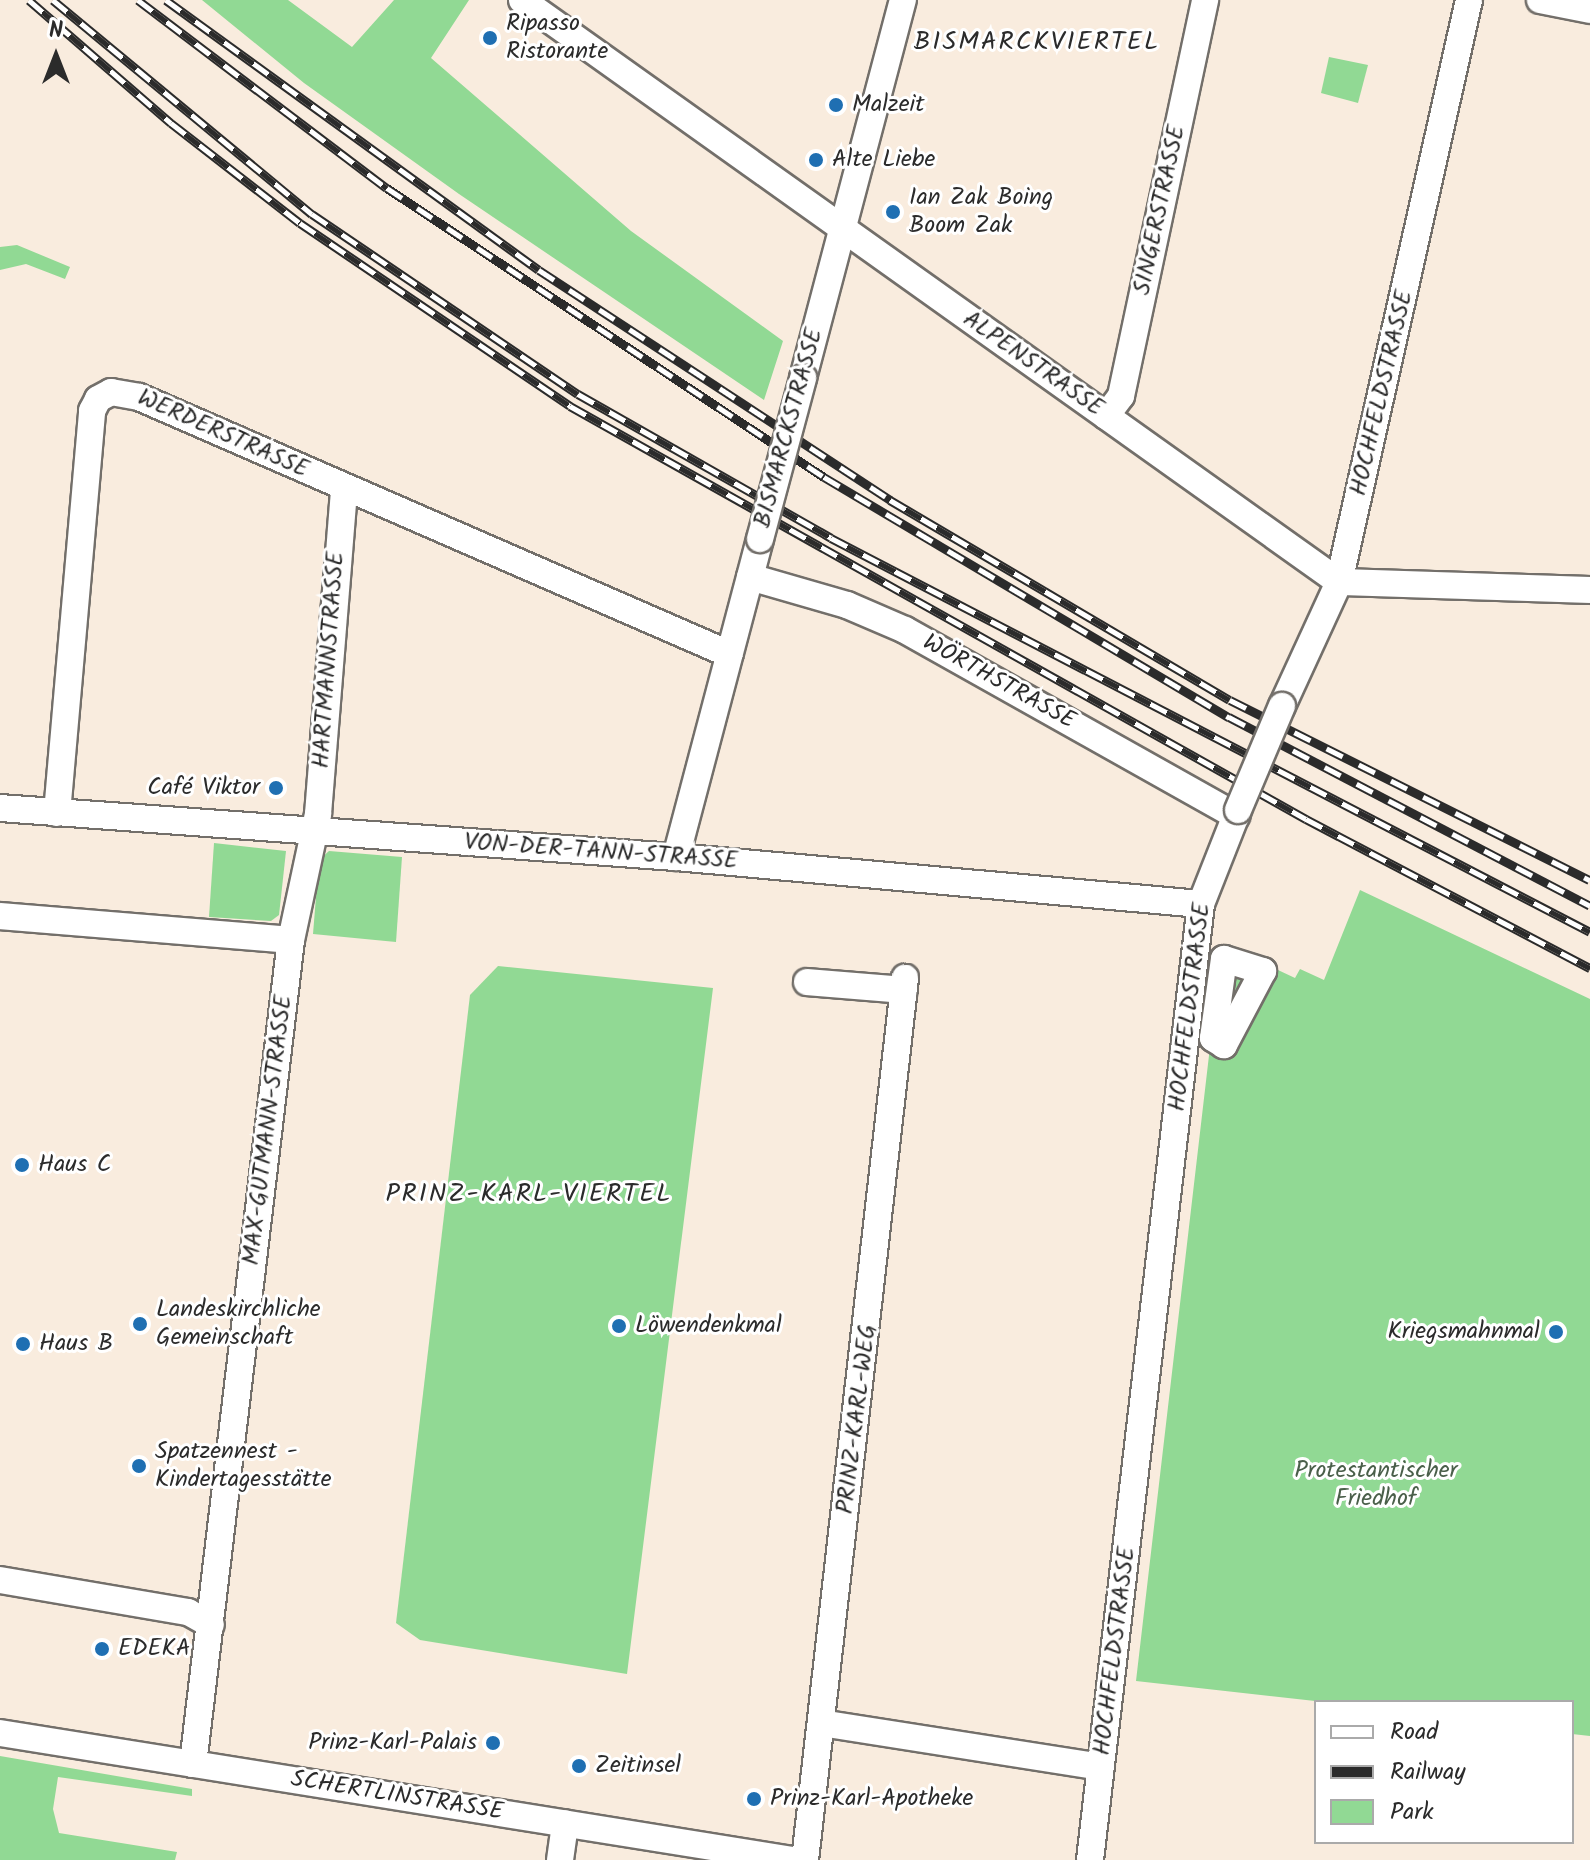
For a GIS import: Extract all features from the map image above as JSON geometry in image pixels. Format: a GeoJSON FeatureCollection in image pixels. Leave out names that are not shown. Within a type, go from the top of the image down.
{"type":"FeatureCollection","features":[{"type":"Feature","properties":{"kind":"street","name":"ALPENSTRASSE"},"geometry":{"type":"LineString","coordinates":[[522,0],[1339,582]]}},
{"type":"Feature","properties":{"kind":"street","name":"BISMARCKSTRASSE"},"geometry":{"type":"LineString","coordinates":[[676,857],[903,0]]}},
{"type":"Feature","properties":{"kind":"street","name":"SINGERSTRASSE"},"geometry":{"type":"LineString","coordinates":[[1106,416],[1121,396],[1205,0]]}},
{"type":"Feature","properties":{"kind":"street","name":"HOCHFELDSTRASSE"},"geometry":{"type":"LineString","coordinates":[[1090,1860],[1201,904],[1282,706],[1339,582],[1469,0]]}},
{"type":"Feature","properties":{"kind":"street"},"geometry":{"type":"LineString","coordinates":[[1540,0],[1590,10]]}},
{"type":"Feature","properties":{"kind":"street","name":"WERDERSTRASSE"},"geometry":{"type":"LineString","coordinates":[[57,813],[88,451],[98,399],[125,391],[729,654]]}},
{"type":"Feature","properties":{"kind":"street","name":"HARTMANNSTRASSE"},"geometry":{"type":"LineString","coordinates":[[311,830],[318,814],[344,488]]}},
{"type":"Feature","properties":{"kind":"street","name":"WÖRTHSTRASSE"},"geometry":{"type":"LineString","coordinates":[[750,577],[847,605],[905,630],[1237,813]]}},
{"type":"Feature","properties":{"kind":"street"},"geometry":{"type":"LineString","coordinates":[[1339,582],[1590,590]]}},
{"type":"Feature","properties":{"kind":"street","name":"VON-DER-TANN-STRASSE"},"geometry":{"type":"LineString","coordinates":[[0,808],[676,857],[1201,904]]}},
{"type":"Feature","properties":{"kind":"street","name":"MAX-GUTMANN-STRASSE"},"geometry":{"type":"LineString","coordinates":[[193,1764],[291,940],[311,830]]}},
{"type":"Feature","properties":{"kind":"street"},"geometry":{"type":"LineString","coordinates":[[0,916],[291,940]]}},
{"type":"Feature","properties":{"kind":"street","name":"PRINZ-KARL-WEG"},"geometry":{"type":"LineString","coordinates":[[805,1860],[904,984],[807,982]]}},
{"type":"Feature","properties":{"kind":"street"},"geometry":{"type":"LineString","coordinates":[[0,1580],[188,1612],[211,1625]]}},
{"type":"Feature","properties":{"kind":"street"},"geometry":{"type":"LineString","coordinates":[[821,1723],[1101,1767]]}},
{"type":"Feature","properties":{"kind":"street","name":"SCHERTLINSTRASSE"},"geometry":{"type":"LineString","coordinates":[[0,1733],[793,1860]]}},
{"type":"Feature","properties":{"kind":"street"},"geometry":{"type":"LineString","coordinates":[[560,1860],[565,1823]]}},
{"type":"Feature","properties":{"kind":"green space"},"geometry":{"type":"Polygon","coordinates":[[[202,0],[288,0],[352,47],[394,0],[469,0],[431,58],[631,231],[783,341],[764,400],[459,194],[304,83],[202,0]]]}},
{"type":"Feature","properties":{"kind":"green space"},"geometry":{"type":"Polygon","coordinates":[[[1329,57],[1368,65],[1358,103],[1321,93],[1329,57]]]}},
{"type":"Feature","properties":{"kind":"green space"},"geometry":{"type":"Polygon","coordinates":[[[17,245],[70,267],[65,279],[26,264],[0,270],[0,247],[17,245]]]}},
{"type":"Feature","properties":{"kind":"green space"},"geometry":{"type":"Polygon","coordinates":[[[214,843],[286,851],[279,915],[271,921],[209,917],[214,843]]]}},
{"type":"Feature","properties":{"kind":"green space"},"geometry":{"type":"Polygon","coordinates":[[[329,851],[402,857],[396,942],[313,934],[319,860],[329,851]]]}},
{"type":"Feature","properties":{"kind":"green space","name":"Protestantischer Friedhof"},"geometry":{"type":"Polygon","coordinates":[[[1360,890],[1590,999],[1590,1736],[1574,1734],[1574,1700],[1314,1701],[1136,1681],[1222,944],[1295,978],[1300,969],[1324,980],[1360,890]]]}},
{"type":"Feature","properties":{"kind":"green space"},"geometry":{"type":"Polygon","coordinates":[[[498,966],[713,988],[627,1674],[420,1640],[396,1623],[470,995],[498,966]]]}},
{"type":"Feature","properties":{"kind":"green space"},"geometry":{"type":"Polygon","coordinates":[[[0,1756],[192,1789],[192,1796],[58,1777],[53,1809],[59,1833],[177,1852],[175,1860],[0,1860],[0,1756]]]}},
{"type":"Feature","properties":{"kind":"railway"},"geometry":{"type":"LineString","coordinates":[[29,0],[171,123],[300,223],[570,406],[1306,819],[1590,968]]}},
{"type":"Feature","properties":{"kind":"railway"},"geometry":{"type":"LineString","coordinates":[[53,0],[312,214],[578,394],[831,538],[1590,932]]}},
{"type":"Feature","properties":{"kind":"railway"},"geometry":{"type":"LineString","coordinates":[[138,0],[387,188],[824,477],[1229,717],[1590,906]]}},
{"type":"Feature","properties":{"kind":"railway"},"geometry":{"type":"LineString","coordinates":[[166,0],[539,270],[890,500],[1230,700],[1590,880]]}},
{"type":"Feature","properties":{"kind":"place","name":"Ripasso Ristorante"},"geometry":{"type":"Point","coordinates":[490,38]}},
{"type":"Feature","properties":{"kind":"place","name":"Malzeit"},"geometry":{"type":"Point","coordinates":[836,105]}},
{"type":"Feature","properties":{"kind":"place","name":"Alte Liebe"},"geometry":{"type":"Point","coordinates":[816,160]}},
{"type":"Feature","properties":{"kind":"place","name":"Ian Zak Boing Boom Zak"},"geometry":{"type":"Point","coordinates":[893,212]}},
{"type":"Feature","properties":{"kind":"place","name":"Café Viktor"},"geometry":{"type":"Point","coordinates":[276,788]}},
{"type":"Feature","properties":{"kind":"place","name":"Haus C"},"geometry":{"type":"Point","coordinates":[22,1165]}},
{"type":"Feature","properties":{"kind":"place","name":"Landeskirchliche Gemeinschaft"},"geometry":{"type":"Point","coordinates":[140,1324]}},
{"type":"Feature","properties":{"kind":"place","name":"Löwendenkmal"},"geometry":{"type":"Point","coordinates":[619,1326]}},
{"type":"Feature","properties":{"kind":"place","name":"Kriegsmahnmal"},"geometry":{"type":"Point","coordinates":[1556,1332]}},
{"type":"Feature","properties":{"kind":"place","name":"Haus B"},"geometry":{"type":"Point","coordinates":[23,1344]}},
{"type":"Feature","properties":{"kind":"place","name":"Spatzennest - Kindertagesstätte"},"geometry":{"type":"Point","coordinates":[139,1466]}},
{"type":"Feature","properties":{"kind":"place","name":"EDEKA"},"geometry":{"type":"Point","coordinates":[102,1649]}},
{"type":"Feature","properties":{"kind":"place","name":"Prinz-Karl-Palais"},"geometry":{"type":"Point","coordinates":[493,1743]}},
{"type":"Feature","properties":{"kind":"place","name":"Zeitinsel"},"geometry":{"type":"Point","coordinates":[579,1766]}},
{"type":"Feature","properties":{"kind":"place","name":"Prinz-Karl-Apotheke"},"geometry":{"type":"Point","coordinates":[754,1799]}},
{"type":"Feature","properties":{"kind":"district","name":"BISMARCKVIERTEL"},"geometry":{"type":"Point","coordinates":[1037,43]}},
{"type":"Feature","properties":{"kind":"district","name":"PRINZ-KARL-VIERTEL"},"geometry":{"type":"Point","coordinates":[529,1195]}}]}
